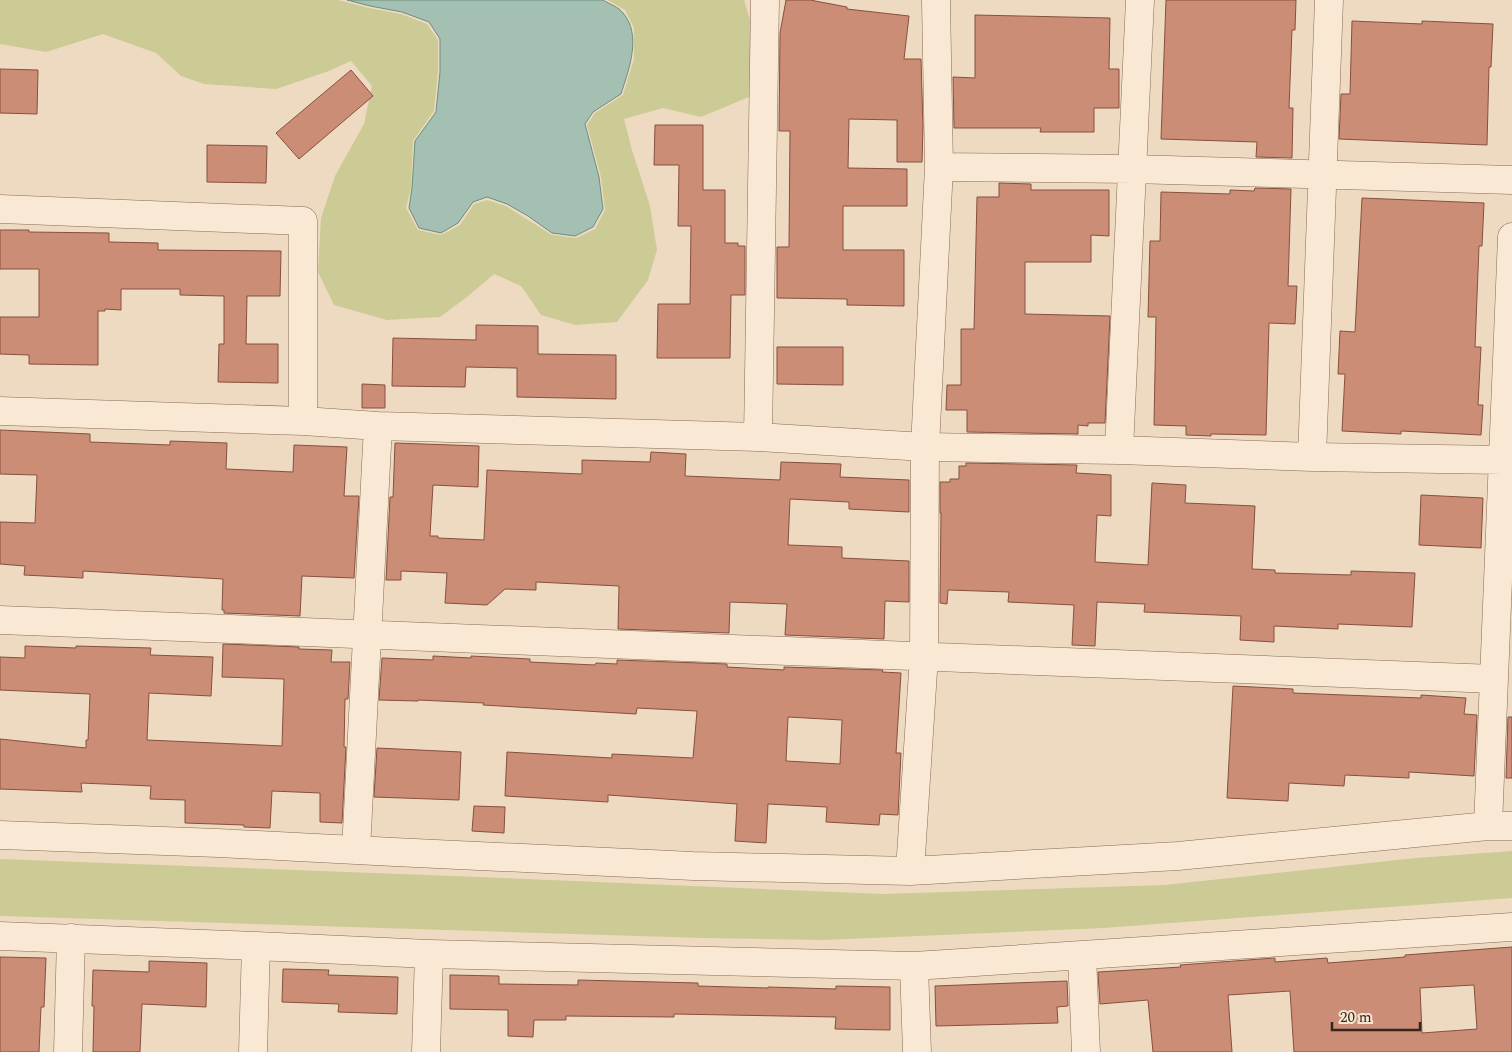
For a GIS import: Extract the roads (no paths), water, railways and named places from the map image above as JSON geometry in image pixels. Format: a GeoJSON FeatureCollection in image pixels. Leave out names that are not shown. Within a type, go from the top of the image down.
{"type":"FeatureCollection","features":[{"type":"Feature","properties":{"kind":"street"},"geometry":{"type":"LineString","coordinates":[[758,437],[765,0]]}},
{"type":"Feature","properties":{"kind":"street"},"geometry":{"type":"LineString","coordinates":[[910,871],[924,656],[925,446],[939,167],[936,0]]}},
{"type":"Feature","properties":{"kind":"street"},"geometry":{"type":"LineString","coordinates":[[1119,450],[1140,0]]}},
{"type":"Feature","properties":{"kind":"street"},"geometry":{"type":"LineString","coordinates":[[1312,457],[1329,0]]}},
{"type":"Feature","properties":{"kind":"street"},"geometry":{"type":"LineString","coordinates":[[939,167],[1132,169],[1512,180]]}},
{"type":"Feature","properties":{"kind":"street"},"geometry":{"type":"LineString","coordinates":[[0,209],[303,221],[303,421]]}},
{"type":"Feature","properties":{"kind":"street"},"geometry":{"type":"LineString","coordinates":[[0,835],[218,842],[693,866],[910,871],[1178,856],[1500,826],[1494,679],[1512,238]]}},
{"type":"Feature","properties":{"kind":"street"},"geometry":{"type":"LineString","coordinates":[[0,412],[303,421],[378,426],[758,437],[925,446],[1119,450],[1312,457],[1503,460]]}},
{"type":"Feature","properties":{"kind":"street"},"geometry":{"type":"LineString","coordinates":[[356,850],[378,426]]}},
{"type":"Feature","properties":{"kind":"street"},"geometry":{"type":"LineString","coordinates":[[0,620],[1494,679]]}},
{"type":"Feature","properties":{"kind":"street"},"geometry":{"type":"LineString","coordinates":[[0,936],[429,954],[914,966],[1512,927]]}},
{"type":"Feature","properties":{"kind":"street"},"geometry":{"type":"LineString","coordinates":[[68,1052],[71,938]]}},
{"type":"Feature","properties":{"kind":"street"},"geometry":{"type":"LineString","coordinates":[[252,1052],[256,946]]}},
{"type":"Feature","properties":{"kind":"street"},"geometry":{"type":"LineString","coordinates":[[426,1052],[429,954]]}},
{"type":"Feature","properties":{"kind":"street"},"geometry":{"type":"LineString","coordinates":[[1082,955],[1086,1052]]}},
{"type":"Feature","properties":{"kind":"street"},"geometry":{"type":"LineString","coordinates":[[914,966],[917,1052]]}}]}
